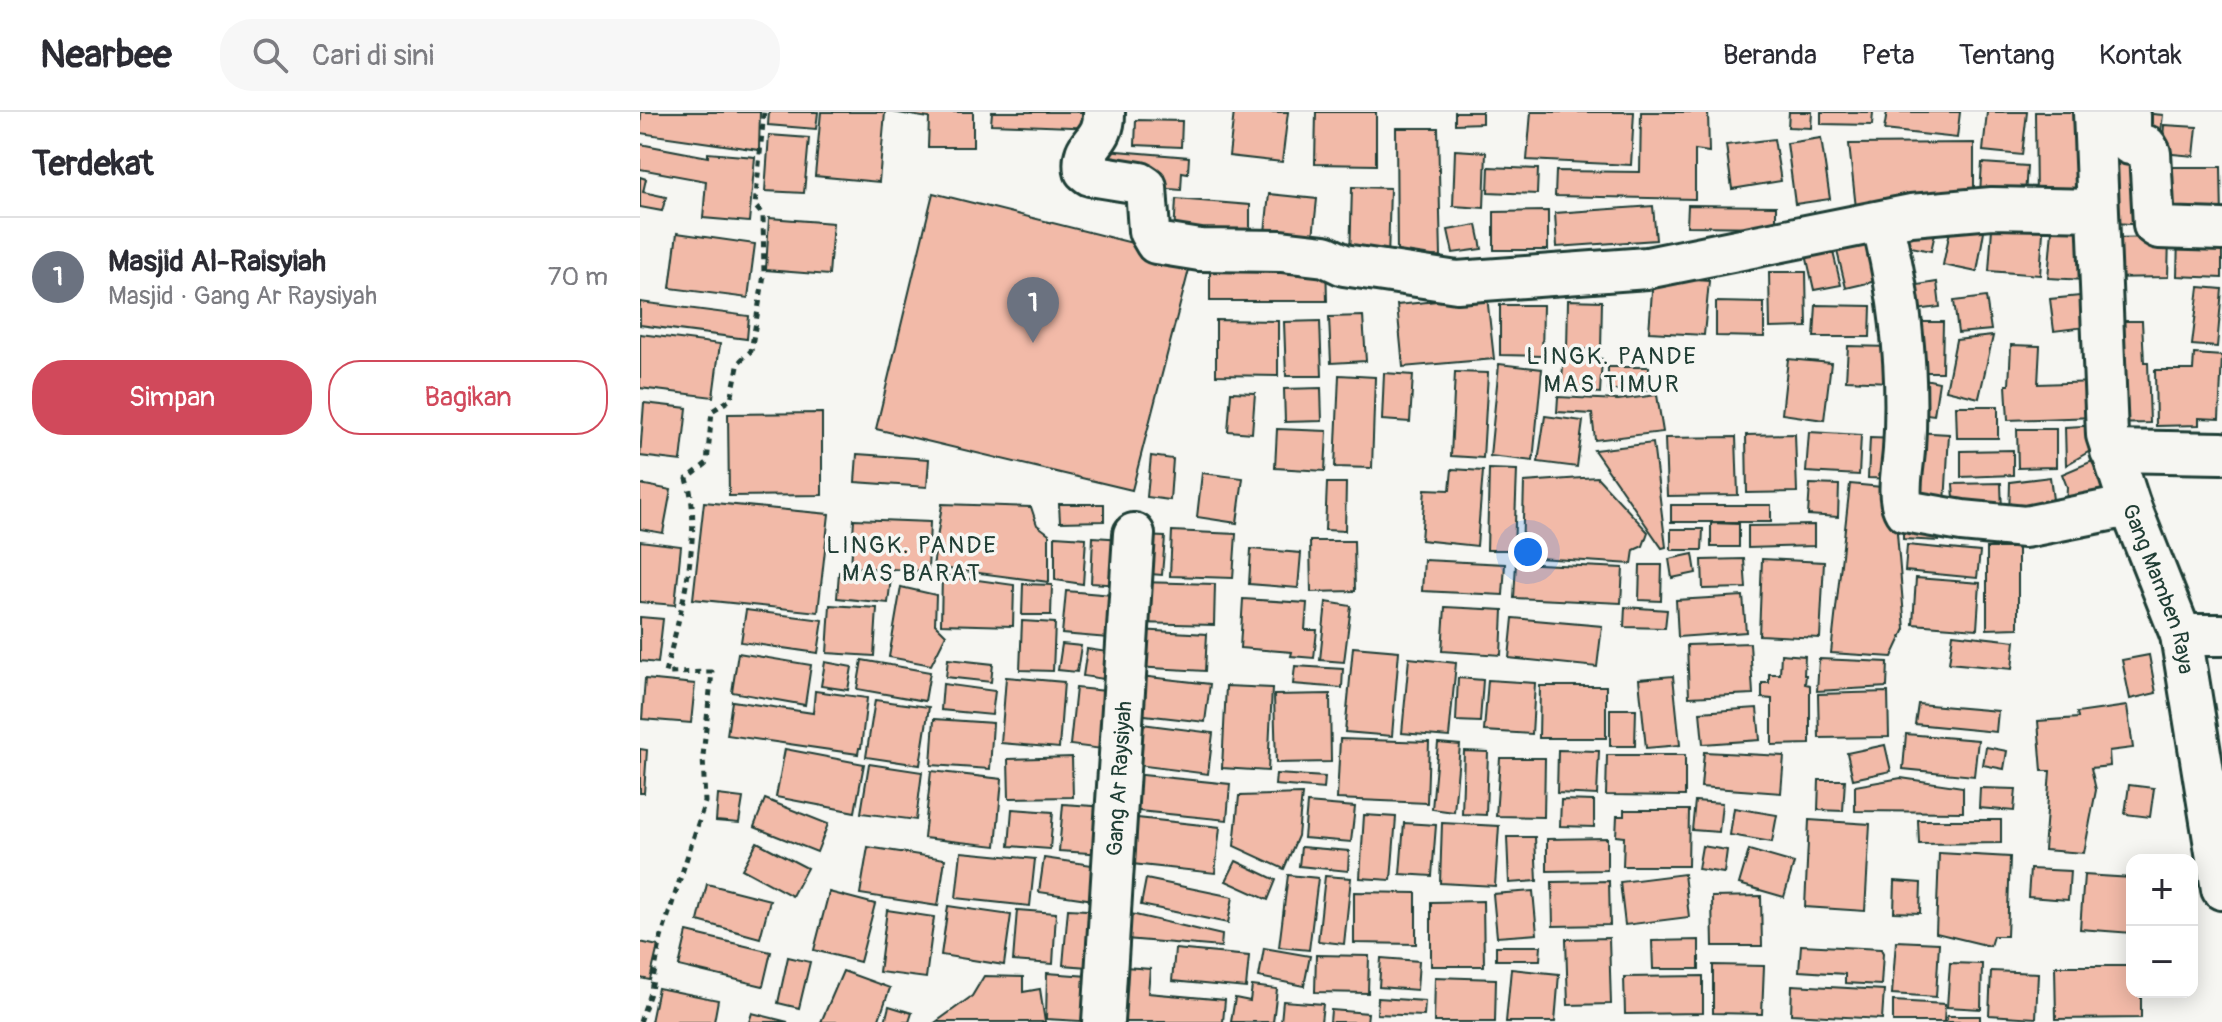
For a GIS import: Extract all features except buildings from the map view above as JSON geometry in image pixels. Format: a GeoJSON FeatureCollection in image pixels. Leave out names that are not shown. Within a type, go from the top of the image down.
{"type":"FeatureCollection","features":[{"type":"Feature","properties":{"kind":"street"},"geometry":{"type":"LineString","coordinates":[[1104,112],[1101,135],[1084,157],[1085,171],[1090,175],[1140,183],[1146,187],[1151,238],[1156,243],[1200,250],[1281,251],[1325,256],[1344,265],[1457,282],[1647,268],[1911,215],[1992,208],[2097,210]]}},
{"type":"Feature","properties":{"kind":"street"},"geometry":{"type":"LineString","coordinates":[[2107,114],[2130,116],[2130,144],[2146,146],[2150,153],[2154,225],[2159,228],[2222,230]]}},
{"type":"Feature","properties":{"kind":"street","name":"Gang Mamben Raya"},"geometry":{"type":"LineString","coordinates":[[2107,114],[2097,210],[2109,443],[2130,506],[2181,635],[2222,889]]}},
{"type":"Feature","properties":{"kind":"street"},"geometry":{"type":"LineString","coordinates":[[1882,222],[1893,266],[1903,339],[1906,424],[1901,498],[1905,511],[2025,527],[2130,506]]}},
{"type":"Feature","properties":{"kind":"street"},"geometry":{"type":"LineString","coordinates":[[2109,443],[2222,453]]}},
{"type":"Feature","properties":{"kind":"street","name":"Gang Ar Raysiyah"},"geometry":{"type":"LineString","coordinates":[[1103,1022],[1134,534]]}},
{"type":"Feature","properties":{"kind":"street"},"geometry":{"type":"LineString","coordinates":[[2181,635],[2222,635]]}},
{"type":"Feature","properties":{"kind":"path"},"geometry":{"type":"LineString","coordinates":[[640,1022],[651,990],[661,938],[705,802],[703,756],[712,672],[665,673],[687,588],[693,498],[687,479],[707,463],[712,411],[731,399],[739,362],[751,351],[764,275],[763,215],[755,206],[764,112]]}},
{"type":"Feature","properties":{"kind":"place","name":"Masjid Al-Raisyiah"},"geometry":{"type":"Point","coordinates":[1033,343]}},
{"type":"Feature","properties":{"kind":"district","name":"LINGK. PANDE MAS TIMUR"},"geometry":{"type":"Point","coordinates":[1612,370]}},
{"type":"Feature","properties":{"kind":"district","name":"LINGK. PANDE MAS BARAT"},"geometry":{"type":"Point","coordinates":[912,559]}}]}
